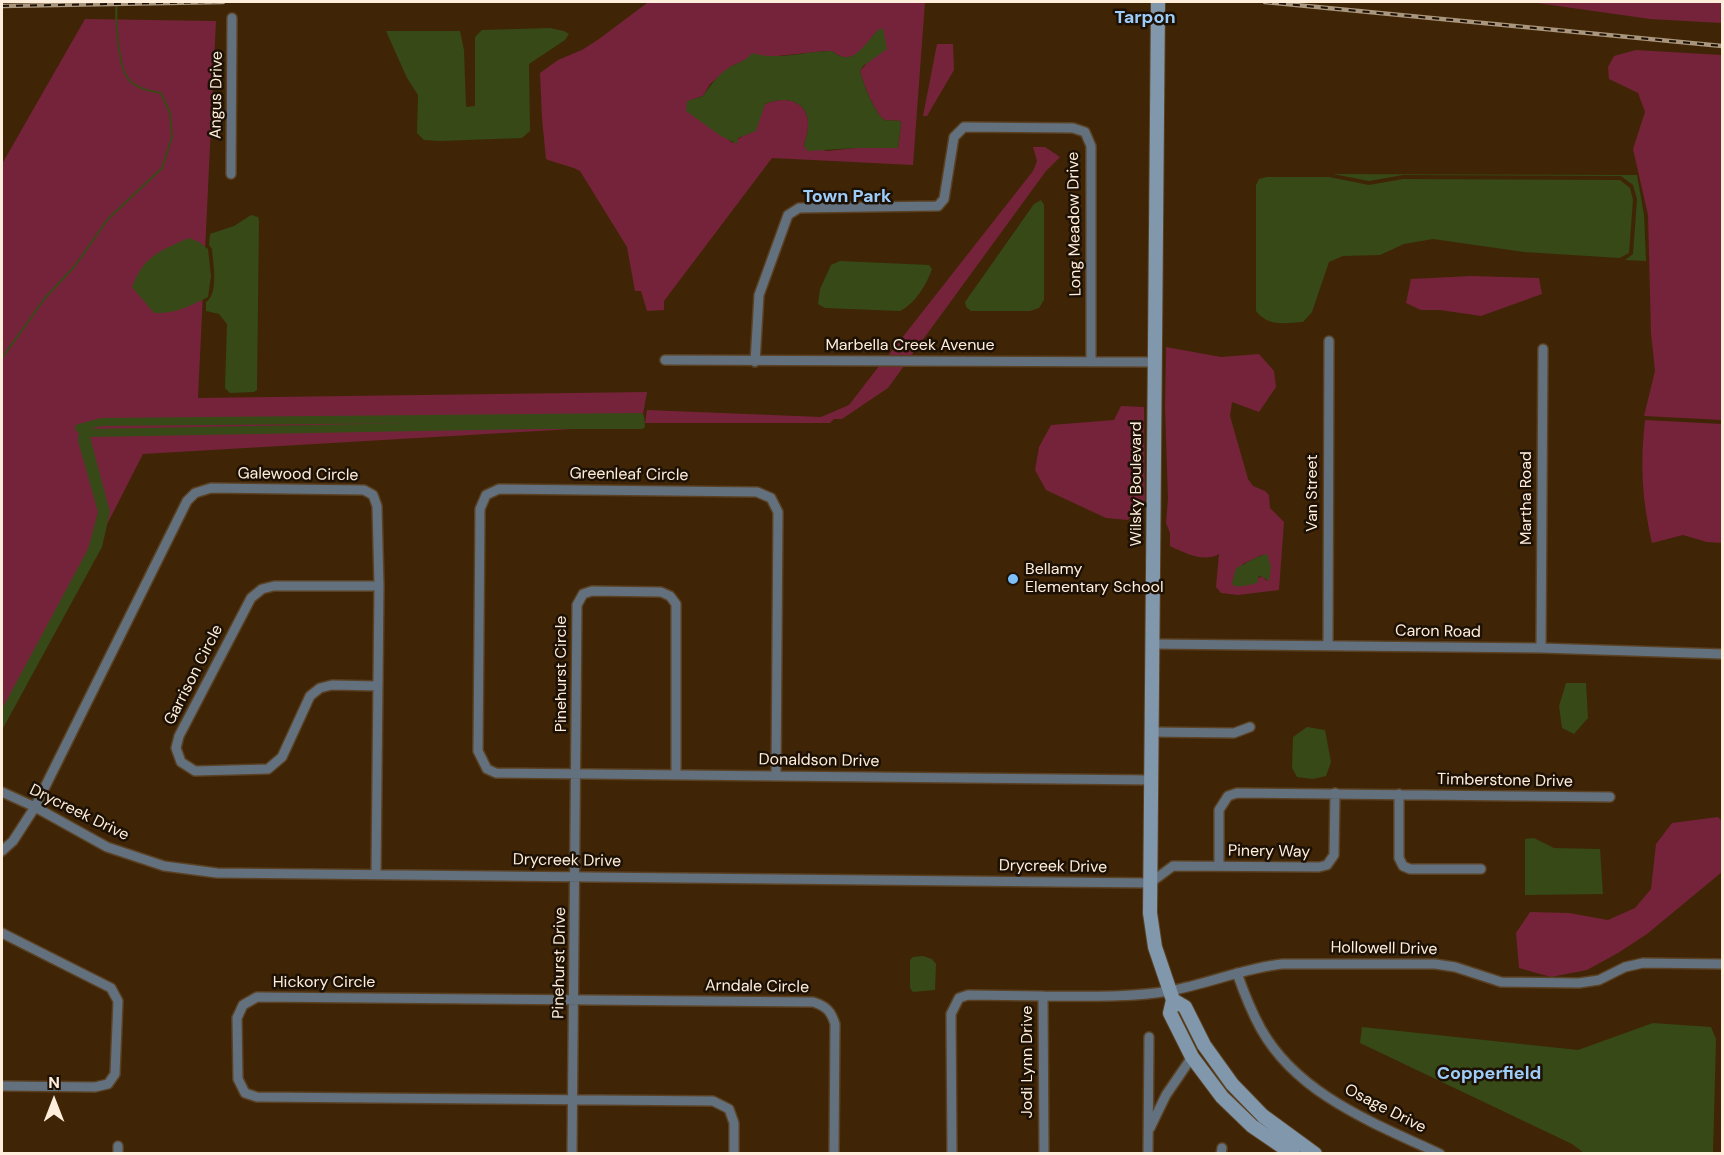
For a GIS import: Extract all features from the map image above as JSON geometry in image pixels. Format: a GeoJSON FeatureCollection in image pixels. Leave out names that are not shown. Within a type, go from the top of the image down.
{"type":"FeatureCollection","features":[{"type":"Feature","properties":{"kind":"main road","name":"Wilsky Boulevard"},"geometry":{"type":"LineString","coordinates":[[1158,2],[1150,913],[1153,938],[1171,995],[1170,1013],[1192,1057],[1222,1097],[1252,1126],[1293,1154]]}},
{"type":"Feature","properties":{"kind":"main road"},"geometry":{"type":"LineString","coordinates":[[1171,995],[1185,1007],[1204,1045],[1232,1084],[1263,1116],[1316,1154]]}},
{"type":"Feature","properties":{"kind":"street","name":"Angus Drive"},"geometry":{"type":"LineString","coordinates":[[231,174],[232,18]]}},
{"type":"Feature","properties":{"kind":"street","name":"Long Meadow Drive"},"geometry":{"type":"LineString","coordinates":[[755,362],[759,295],[788,215],[799,208],[938,206],[944,200],[954,136],[964,127],[1073,128],[1085,132],[1090,146],[1091,360]]}},
{"type":"Feature","properties":{"kind":"street","name":"Van Street"},"geometry":{"type":"LineString","coordinates":[[1328,646],[1329,341]]}},
{"type":"Feature","properties":{"kind":"street","name":"Martha Road"},"geometry":{"type":"LineString","coordinates":[[1541,648],[1543,349]]}},
{"type":"Feature","properties":{"kind":"street","name":"Marbella Creek Avenue"},"geometry":{"type":"LineString","coordinates":[[665,360],[1154,362]]}},
{"type":"Feature","properties":{"kind":"street","name":"Galewood Circle"},"geometry":{"type":"LineString","coordinates":[[35,807],[187,501],[195,493],[211,488],[364,490],[374,495],[377,506],[379,586],[376,874]]}},
{"type":"Feature","properties":{"kind":"street","name":"Greenleaf Circle"},"geometry":{"type":"LineString","coordinates":[[487,769],[478,751],[480,508],[486,495],[499,489],[757,492],[771,498],[778,512],[776,776]]}},
{"type":"Feature","properties":{"kind":"street","name":"Garrison Circle"},"geometry":{"type":"LineString","coordinates":[[378,686],[332,685],[320,688],[310,696],[282,757],[268,769],[195,771],[181,762],[176,748],[179,736],[251,598],[262,590],[274,586],[379,586]]}},
{"type":"Feature","properties":{"kind":"street","name":"Pinehurst Circle"},"geometry":{"type":"LineString","coordinates":[[576,773],[577,605],[583,594],[592,591],[661,592],[670,596],[676,604],[676,775]]}},
{"type":"Feature","properties":{"kind":"street","name":"Caron Road"},"geometry":{"type":"LineString","coordinates":[[1152,644],[1541,648],[1722,654]]}},
{"type":"Feature","properties":{"kind":"street"},"geometry":{"type":"LineString","coordinates":[[1152,732],[1234,733],[1250,727]]}},
{"type":"Feature","properties":{"kind":"street","name":"Donaldson Drive"},"geometry":{"type":"LineString","coordinates":[[487,769],[496,772],[676,775],[1151,780]]}},
{"type":"Feature","properties":{"kind":"street","name":"Pinehurst Drive"},"geometry":{"type":"LineString","coordinates":[[572,1154],[576,773]]}},
{"type":"Feature","properties":{"kind":"street","name":"Drycreek Drive"},"geometry":{"type":"LineString","coordinates":[[2,792],[35,807],[107,847],[164,866],[217,873],[1150,883]]}},
{"type":"Feature","properties":{"kind":"street"},"geometry":{"type":"LineString","coordinates":[[1219,866],[1219,810],[1228,796],[1237,793],[1335,793],[1399,794],[1399,858],[1403,866],[1410,869],[1481,869]]}},
{"type":"Feature","properties":{"kind":"street","name":"Pinery Way"},"geometry":{"type":"LineString","coordinates":[[1150,883],[1173,866],[1319,867],[1327,865],[1334,855],[1335,793]]}},
{"type":"Feature","properties":{"kind":"street","name":"Timberstone Drive"},"geometry":{"type":"LineString","coordinates":[[1399,794],[1610,797]]}},
{"type":"Feature","properties":{"kind":"street"},"geometry":{"type":"LineString","coordinates":[[2,851],[13,841],[35,807]]}},
{"type":"Feature","properties":{"kind":"street"},"geometry":{"type":"LineString","coordinates":[[2,933],[111,988],[118,1000],[115,1074],[108,1084],[95,1087],[2,1086]]}},
{"type":"Feature","properties":{"kind":"street","name":"Hollowell Drive"},"geometry":{"type":"LineString","coordinates":[[1043,996],[1171,995],[1259,966],[1282,963],[1436,964],[1455,967],[1501,982],[1579,983],[1599,980],[1625,967],[1643,963],[1722,964]]}},
{"type":"Feature","properties":{"kind":"street","name":"Osage Drive"},"geometry":{"type":"LineString","coordinates":[[1237,973],[1248,1004],[1262,1031],[1279,1055],[1302,1078],[1351,1112],[1440,1154]]}},
{"type":"Feature","properties":{"kind":"street","name":"Jodi Lynn Drive"},"geometry":{"type":"LineString","coordinates":[[952,1154],[951,1014],[959,998],[968,995],[1043,996],[1044,1154]]}},
{"type":"Feature","properties":{"kind":"street","name":"Hickory Circle"},"geometry":{"type":"LineString","coordinates":[[573,1100],[257,1097],[245,1093],[238,1078],[237,1018],[243,1005],[257,997],[574,1000]]}},
{"type":"Feature","properties":{"kind":"street","name":"Arndale Circle"},"geometry":{"type":"LineString","coordinates":[[574,1000],[813,1002],[824,1005],[832,1013],[835,1024],[834,1154]]}},
{"type":"Feature","properties":{"kind":"street"},"geometry":{"type":"LineString","coordinates":[[1148,1154],[1149,1037]]}},
{"type":"Feature","properties":{"kind":"street"},"geometry":{"type":"LineString","coordinates":[[1148,1130],[1166,1095],[1192,1057]]}},
{"type":"Feature","properties":{"kind":"street"},"geometry":{"type":"LineString","coordinates":[[573,1100],[712,1101],[729,1109],[734,1123],[734,1154]]}},
{"type":"Feature","properties":{"kind":"shaded area"},"geometry":{"type":"Polygon","coordinates":[[[925,2],[913,165],[772,158],[664,301],[664,310],[647,311],[641,291],[635,291],[627,247],[580,171],[546,159],[540,73],[558,60],[582,50],[599,39],[647,3],[925,2]],[[878,30],[864,48],[853,56],[840,56],[832,51],[826,51],[748,59],[732,66],[710,84],[703,96],[693,99],[695,116],[733,143],[756,125],[765,104],[788,100],[801,106],[808,118],[804,146],[827,151],[898,148],[900,121],[885,120],[881,117],[863,82],[860,71],[868,62],[878,30]]]}},
{"type":"Feature","properties":{"kind":"shaded area"},"geometry":{"type":"Polygon","coordinates":[[[1530,2],[1722,2],[1722,23],[1650,19],[1530,2]]]}},
{"type":"Feature","properties":{"kind":"shaded area"},"geometry":{"type":"Polygon","coordinates":[[[85,19],[216,21],[198,398],[647,392],[641,425],[143,454],[2,730],[2,164],[85,19]]]}},
{"type":"Feature","properties":{"kind":"shaded area"},"geometry":{"type":"Polygon","coordinates":[[[550,28],[569,34],[565,40],[529,64],[530,131],[522,138],[440,141],[424,140],[417,133],[418,95],[407,78],[386,31],[460,31],[464,50],[466,107],[475,106],[475,37],[482,30],[550,28]]]}},
{"type":"Feature","properties":{"kind":"shaded area"},"geometry":{"type":"Polygon","coordinates":[[[883,28],[887,49],[863,66],[860,71],[870,98],[881,117],[885,120],[900,121],[898,148],[808,151],[804,146],[808,132],[808,118],[801,106],[788,100],[765,104],[756,131],[738,138],[737,144],[721,136],[686,111],[687,101],[703,96],[723,72],[752,53],[782,56],[832,51],[839,56],[852,56],[878,30],[883,28]]]}},
{"type":"Feature","properties":{"kind":"shaded area"},"geometry":{"type":"Polygon","coordinates":[[[937,44],[953,44],[954,70],[927,116],[923,116],[937,44]]]}},
{"type":"Feature","properties":{"kind":"shaded area"},"geometry":{"type":"Polygon","coordinates":[[[1636,50],[1722,55],[1722,420],[1644,416],[1655,371],[1651,333],[1648,215],[1633,149],[1645,112],[1638,93],[1609,79],[1608,67],[1614,56],[1636,50]]]}},
{"type":"Feature","properties":{"kind":"shaded area"},"geometry":{"type":"Polygon","coordinates":[[[1033,147],[1045,147],[1060,157],[1046,171],[911,356],[887,357],[1033,171],[1037,161],[1033,147]]]}},
{"type":"Feature","properties":{"kind":"shaded area"},"geometry":{"type":"Polygon","coordinates":[[[1333,174],[1637,175],[1644,215],[1646,261],[1625,260],[1633,254],[1637,199],[1633,185],[1621,176],[1403,175],[1369,181],[1333,174]]]}},
{"type":"Feature","properties":{"kind":"shaded area"},"geometry":{"type":"Polygon","coordinates":[[[1329,177],[1369,185],[1403,179],[1620,180],[1630,188],[1633,200],[1629,253],[1620,258],[1524,252],[1433,239],[1404,244],[1380,255],[1343,256],[1329,262],[1312,312],[1303,322],[1271,322],[1256,311],[1256,185],[1259,179],[1329,177]]]}},
{"type":"Feature","properties":{"kind":"shaded area"},"geometry":{"type":"Polygon","coordinates":[[[1041,200],[1044,205],[1044,300],[1039,308],[1030,311],[971,311],[966,307],[965,302],[1034,204],[1041,200]]]}},
{"type":"Feature","properties":{"kind":"shaded area"},"geometry":{"type":"Polygon","coordinates":[[[251,215],[258,217],[259,220],[257,390],[230,393],[225,388],[227,324],[219,314],[206,311],[206,302],[213,292],[214,285],[212,249],[209,245],[210,234],[234,226],[251,215]]]}},
{"type":"Feature","properties":{"kind":"shaded area"},"geometry":{"type":"Polygon","coordinates":[[[189,238],[208,249],[211,276],[208,297],[176,311],[154,313],[132,287],[147,261],[189,238]]]}},
{"type":"Feature","properties":{"kind":"shaded area"},"geometry":{"type":"Polygon","coordinates":[[[840,261],[929,265],[932,269],[920,293],[911,304],[900,311],[825,308],[818,304],[820,289],[831,265],[840,261]]]}},
{"type":"Feature","properties":{"kind":"shaded area"},"geometry":{"type":"Polygon","coordinates":[[[1471,276],[1539,278],[1542,294],[1481,316],[1440,310],[1421,310],[1406,303],[1411,279],[1471,276]]]}},
{"type":"Feature","properties":{"kind":"shaded area"},"geometry":{"type":"Polygon","coordinates":[[[1166,347],[1221,357],[1259,354],[1274,371],[1276,387],[1259,412],[1232,402],[1230,416],[1248,479],[1253,486],[1269,495],[1270,508],[1284,522],[1279,590],[1238,595],[1221,593],[1216,587],[1219,554],[1207,558],[1188,554],[1170,546],[1170,533],[1166,523],[1168,499],[1166,347]],[[1262,555],[1243,564],[1232,583],[1249,584],[1262,576],[1267,581],[1262,555]]]}},
{"type":"Feature","properties":{"kind":"shaded area"},"geometry":{"type":"Polygon","coordinates":[[[879,366],[904,366],[888,388],[842,419],[834,419],[830,423],[645,423],[647,410],[821,417],[849,405],[879,366]]]}},
{"type":"Feature","properties":{"kind":"shaded area"},"geometry":{"type":"Polygon","coordinates":[[[1121,406],[1144,407],[1145,503],[1128,520],[1106,518],[1046,490],[1035,470],[1039,447],[1051,425],[1114,420],[1121,406]]]}},
{"type":"Feature","properties":{"kind":"shaded area"},"geometry":{"type":"Polygon","coordinates":[[[1645,420],[1722,424],[1722,543],[1707,542],[1683,535],[1652,543],[1643,482],[1645,420]]]}},
{"type":"Feature","properties":{"kind":"shaded area"},"geometry":{"type":"Polygon","coordinates":[[[79,428],[89,433],[110,512],[102,547],[2,730],[2,709],[88,549],[98,512],[78,441],[79,428]]]}},
{"type":"Feature","properties":{"kind":"shaded area"},"geometry":{"type":"Polygon","coordinates":[[[1267,554],[1271,567],[1269,581],[1261,576],[1258,577],[1256,583],[1234,586],[1232,583],[1236,568],[1267,554]]]}},
{"type":"Feature","properties":{"kind":"shaded area"},"geometry":{"type":"Polygon","coordinates":[[[1566,683],[1586,683],[1588,718],[1574,734],[1562,728],[1559,706],[1566,683]]]}},
{"type":"Feature","properties":{"kind":"shaded area"},"geometry":{"type":"Polygon","coordinates":[[[1307,727],[1325,730],[1331,762],[1326,776],[1313,779],[1297,777],[1292,768],[1293,737],[1307,727]]]}},
{"type":"Feature","properties":{"kind":"shaded area"},"geometry":{"type":"Polygon","coordinates":[[[1718,817],[1722,821],[1722,872],[1647,934],[1587,970],[1551,977],[1519,968],[1516,933],[1530,912],[1569,913],[1608,920],[1635,908],[1651,889],[1656,844],[1672,823],[1718,817]]]}},
{"type":"Feature","properties":{"kind":"shaded area"},"geometry":{"type":"Polygon","coordinates":[[[1534,838],[1554,848],[1600,849],[1603,894],[1525,895],[1525,839],[1534,838]]]}},
{"type":"Feature","properties":{"kind":"shaded area"},"geometry":{"type":"Polygon","coordinates":[[[923,956],[932,959],[936,964],[935,990],[913,992],[910,988],[910,960],[913,957],[923,956]]]}},
{"type":"Feature","properties":{"kind":"shaded area"},"geometry":{"type":"Polygon","coordinates":[[[1653,1023],[1711,1027],[1716,1039],[1713,1153],[1584,1153],[1572,1144],[1360,1043],[1362,1027],[1578,1050],[1653,1023]]]}},
{"type":"Feature","properties":{"kind":"waterway"},"geometry":{"type":"LineString","coordinates":[[2,358],[45,298],[74,267],[108,219],[162,168],[172,137],[170,113],[161,93],[138,86],[127,77],[121,62],[118,40],[117,2]]}},
{"type":"Feature","properties":{"kind":"waterway"},"geometry":{"type":"LineString","coordinates":[[79,428],[101,422],[640,417],[641,425],[88,433]]}},
{"type":"Feature","properties":{"kind":"railway"},"geometry":{"type":"LineString","coordinates":[[2,6],[223,2]]}},
{"type":"Feature","properties":{"kind":"railway"},"geometry":{"type":"LineString","coordinates":[[1265,2],[1722,46]]}},
{"type":"Feature","properties":{"kind":"place","name":"Bellamy Elementary School"},"geometry":{"type":"Point","coordinates":[1013,579]}},
{"type":"Feature","properties":{"kind":"district","name":"Tarpon"},"geometry":{"type":"Point","coordinates":[1145,18]}},
{"type":"Feature","properties":{"kind":"district","name":"Town Park"},"geometry":{"type":"Point","coordinates":[847,197]}},
{"type":"Feature","properties":{"kind":"district","name":"Copperfield"},"geometry":{"type":"Point","coordinates":[1489,1074]}}]}
